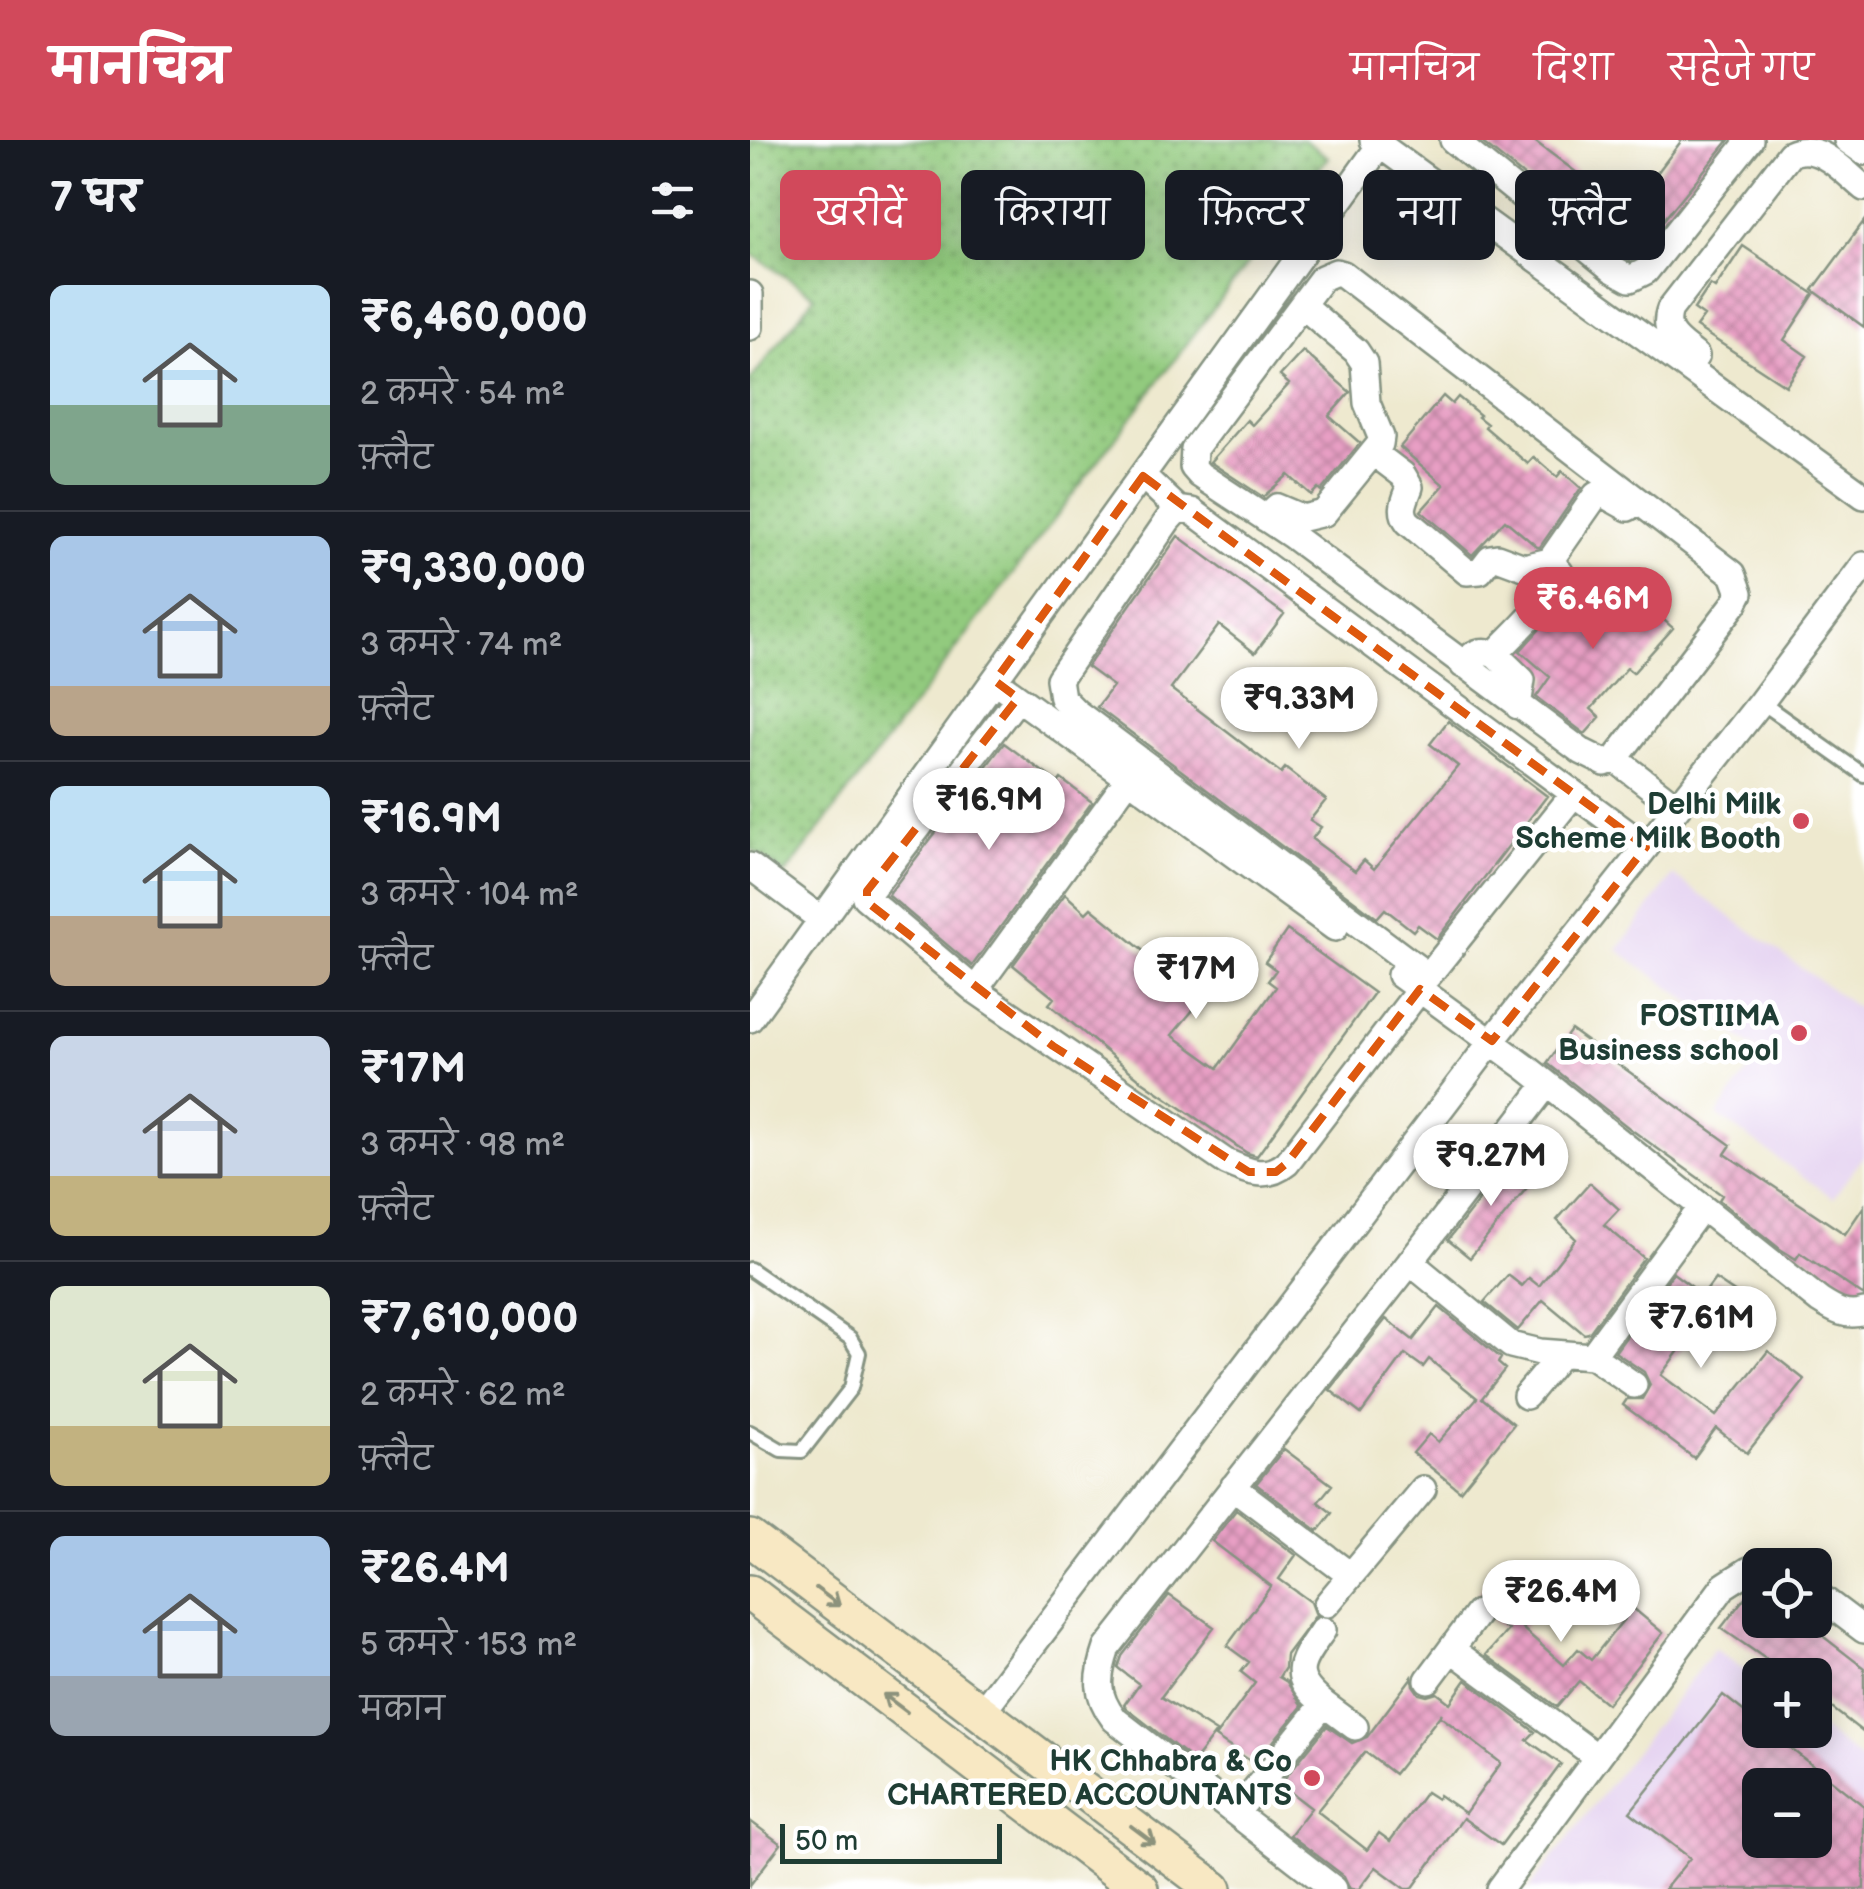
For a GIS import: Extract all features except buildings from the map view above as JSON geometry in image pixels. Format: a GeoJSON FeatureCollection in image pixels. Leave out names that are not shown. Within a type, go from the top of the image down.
{"type":"FeatureCollection","features":[{"type":"Feature","properties":{"kind":"street"},"geometry":{"type":"LineString","coordinates":[[1453,140],[1612,269],[1630,279],[1646,271],[1750,140]]}},
{"type":"Feature","properties":{"kind":"street"},"geometry":{"type":"LineString","coordinates":[[1847,140],[1864,152]]}},
{"type":"Feature","properties":{"kind":"street"},"geometry":{"type":"LineString","coordinates":[[750,1019],[996,682],[1377,143],[1659,334],[1864,496]]}},
{"type":"Feature","properties":{"kind":"street"},"geometry":{"type":"LineString","coordinates":[[1659,334],[1670,310],[1790,154],[1806,149],[1822,155],[1864,188]]}},
{"type":"Feature","properties":{"kind":"street"},"geometry":{"type":"LineString","coordinates":[[1336,272],[1343,274],[1734,574],[1740,593],[1615,759],[1605,763],[1594,759],[1193,467],[1194,449],[1302,304],[1322,278],[1336,272]]}},
{"type":"Feature","properties":{"kind":"street"},"geometry":{"type":"LineString","coordinates":[[750,294],[750,327]]}},
{"type":"Feature","properties":{"kind":"street"},"geometry":{"type":"LineString","coordinates":[[1266,518],[1277,507],[1303,518],[1324,513],[1374,453],[1381,438],[1368,403],[1364,362],[1302,304]]}},
{"type":"Feature","properties":{"kind":"street"},"geometry":{"type":"LineString","coordinates":[[1659,334],[1673,338],[1763,408]]}},
{"type":"Feature","properties":{"kind":"street"},"geometry":{"type":"LineString","coordinates":[[1374,453],[1403,475],[1410,487],[1402,514],[1408,522],[1467,572],[1480,571],[1490,558],[1524,567],[1550,562],[1596,496],[1603,494],[1627,508],[1637,500]]}},
{"type":"Feature","properties":{"kind":"street"},"geometry":{"type":"LineString","coordinates":[[1143,476],[1178,509],[1201,515],[1646,847]]}},
{"type":"Feature","properties":{"kind":"street"},"geometry":{"type":"LineString","coordinates":[[1178,509],[1066,666],[1059,680],[1062,698],[1428,976],[1573,795]]}},
{"type":"Feature","properties":{"kind":"street"},"geometry":{"type":"LineString","coordinates":[[1495,654],[1556,586],[1560,572],[1550,562]]}},
{"type":"Feature","properties":{"kind":"street"},"geometry":{"type":"LineString","coordinates":[[982,1713],[1492,1042],[1762,702],[1864,565]]}},
{"type":"Feature","properties":{"kind":"street"},"geometry":{"type":"LineString","coordinates":[[1463,665],[1480,651],[1495,654],[1522,680],[1518,706]]}},
{"type":"Feature","properties":{"kind":"street"},"geometry":{"type":"LineString","coordinates":[[996,682],[1492,1042],[1820,1301],[1838,1312],[1864,1312]]}},
{"type":"Feature","properties":{"kind":"street"},"geometry":{"type":"LineString","coordinates":[[1018,698],[864,897],[975,990],[1226,1162],[1265,1174],[1288,1164],[1420,990]]}},
{"type":"Feature","properties":{"kind":"street"},"geometry":{"type":"LineString","coordinates":[[1615,759],[1678,807]]}},
{"type":"Feature","properties":{"kind":"street"},"geometry":{"type":"LineString","coordinates":[[975,990],[1129,778]]}},
{"type":"Feature","properties":{"kind":"street"},"geometry":{"type":"LineString","coordinates":[[750,866],[822,920]]}},
{"type":"Feature","properties":{"kind":"street"},"geometry":{"type":"LineString","coordinates":[[1334,1889],[1114,1720],[1100,1702],[1098,1675],[1106,1648],[1546,1084]]}},
{"type":"Feature","properties":{"kind":"street"},"geometry":{"type":"LineString","coordinates":[[1592,1356],[1702,1207]]}},
{"type":"Feature","properties":{"kind":"street"},"geometry":{"type":"LineString","coordinates":[[1410,1262],[1520,1349],[1592,1356],[1634,1385]]}},
{"type":"Feature","properties":{"kind":"street"},"geometry":{"type":"LineString","coordinates":[[1526,1396],[1560,1354]]}},
{"type":"Feature","properties":{"kind":"street"},"geometry":{"type":"LineString","coordinates":[[1233,1487],[1350,1574]]}},
{"type":"Feature","properties":{"kind":"street"},"geometry":{"type":"LineString","coordinates":[[1327,1604],[1423,1489]]}},
{"type":"Feature","properties":{"kind":"street"},"geometry":{"type":"LineString","coordinates":[[750,1538],[1214,1889]]}},
{"type":"Feature","properties":{"kind":"street"},"geometry":{"type":"LineString","coordinates":[[1500,1889],[1724,1586],[1742,1574]]}},
{"type":"Feature","properties":{"kind":"street"},"geometry":{"type":"LineString","coordinates":[[750,1593],[1140,1889]]}},
{"type":"Feature","properties":{"kind":"street"},"geometry":{"type":"LineString","coordinates":[[1832,1606],[1864,1630]]}},
{"type":"Feature","properties":{"kind":"street"},"geometry":{"type":"LineString","coordinates":[[1428,1680],[1478,1613]]}},
{"type":"Feature","properties":{"kind":"street"},"geometry":{"type":"LineString","coordinates":[[1323,1630],[1302,1660],[1300,1671],[1309,1691],[1355,1727]]}},
{"type":"Feature","properties":{"kind":"street"},"geometry":{"type":"LineString","coordinates":[[1451,1649],[1597,1757]]}},
{"type":"Feature","properties":{"kind":"street"},"geometry":{"type":"LineString","coordinates":[[1236,1813],[1324,1704]]}},
{"type":"Feature","properties":{"kind":"lane"},"geometry":{"type":"LineString","coordinates":[[1762,702],[1864,775]]}},
{"type":"Feature","properties":{"kind":"lane"},"geometry":{"type":"LineString","coordinates":[[750,1269],[850,1338],[859,1354],[851,1388],[802,1451],[781,1450],[750,1432]]}},
{"type":"Feature","properties":{"kind":"highlighted area"},"geometry":{"type":"Polygon","coordinates":[[[1143,476],[1646,847],[1492,1041],[1420,989],[1287,1163],[1276,1172],[1249,1172],[1053,1046],[867,902],[867,891],[1018,698],[995,681],[1143,476]]]}},
{"type":"Feature","properties":{"kind":"shaded area","name":"FOSTIIMA Business school"},"geometry":{"type":"Polygon","coordinates":[[[1673,875],[1864,1013],[1864,1155],[1833,1198],[1717,1115],[1761,1053],[1618,950],[1673,875]]]}},
{"type":"Feature","properties":{"kind":"shaded area"},"geometry":{"type":"Polygon","coordinates":[[[1715,1648],[1742,1668],[1742,1748],[1832,1748],[1832,1737],[1864,1762],[1864,1889],[1529,1889],[1715,1648]]]}},
{"type":"Feature","properties":{"kind":"green space"},"geometry":{"type":"Polygon","coordinates":[[[750,140],[1304,140],[1328,157],[1318,170],[1165,170],[1165,260],[1250,260],[785,875],[750,848],[750,381],[815,296],[750,253],[750,140]]]}},
{"type":"Feature","properties":{"kind":"place","name":"Delhi Milk Scheme Milk Booth"},"geometry":{"type":"Point","coordinates":[1801,821]}},
{"type":"Feature","properties":{"kind":"place","name":"FOSTIIMA Business school"},"geometry":{"type":"Point","coordinates":[1799,1033]}},
{"type":"Feature","properties":{"kind":"place","name":"HK Chhabra & Co CHARTERED ACCOUNTANTS"},"geometry":{"type":"Point","coordinates":[1312,1778]}}]}
